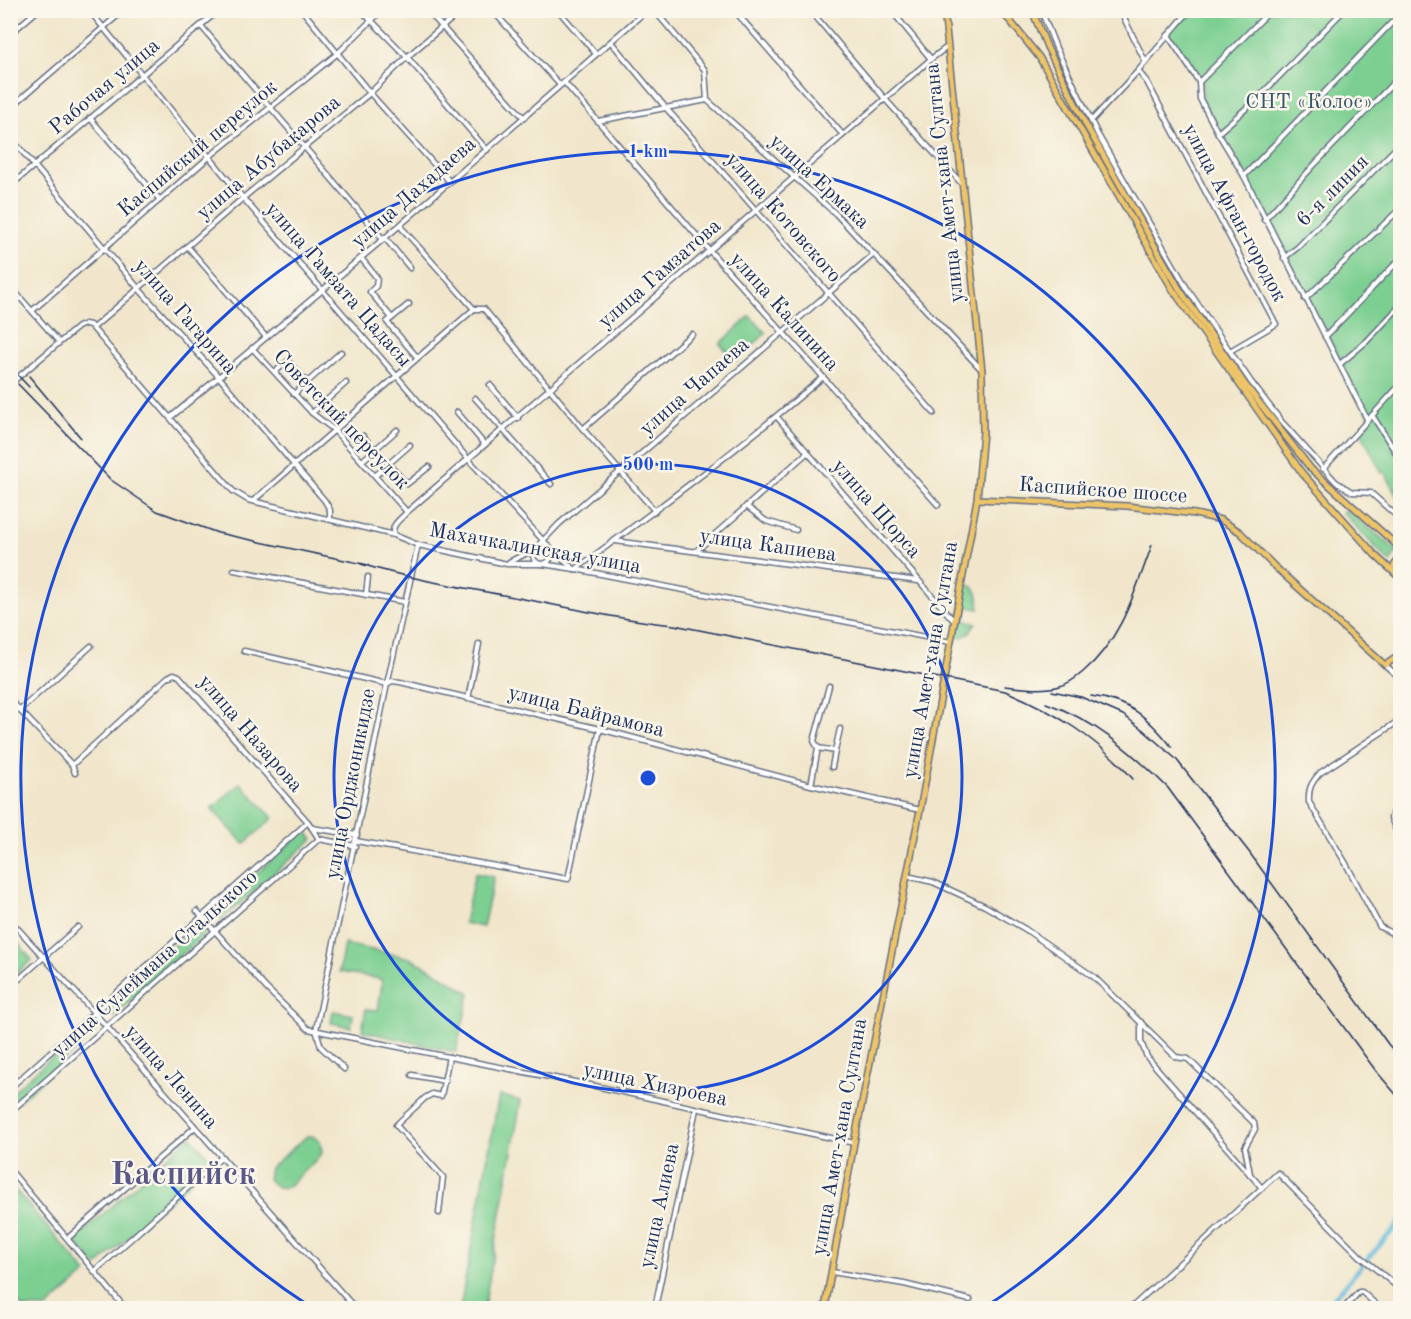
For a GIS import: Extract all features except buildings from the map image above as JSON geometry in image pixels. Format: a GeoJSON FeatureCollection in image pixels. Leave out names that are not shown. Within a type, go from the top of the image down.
{"type":"FeatureCollection","features":[{"type":"Feature","properties":{"kind":"main road","name":"улица Амет-хана Султана"},"geometry":{"type":"LineString","coordinates":[[825,1308],[854,1143],[920,810],[977,500],[983,432],[982,370],[944,10]]}},
{"type":"Feature","properties":{"kind":"main road"},"geometry":{"type":"LineString","coordinates":[[999,10],[1039,57],[1173,290],[1302,473],[1376,556],[1401,578]]}},
{"type":"Feature","properties":{"kind":"main road"},"geometry":{"type":"LineString","coordinates":[[1032,10],[1047,47],[1086,125],[1180,290],[1244,383],[1311,469],[1401,548]]}},
{"type":"Feature","properties":{"kind":"main road","name":"Каспийское шоссе"},"geometry":{"type":"LineString","coordinates":[[977,500],[1127,506],[1195,514],[1221,520],[1240,532],[1275,567],[1385,665]]}},
{"type":"Feature","properties":{"kind":"main road"},"geometry":{"type":"LineString","coordinates":[[1395,573],[1394,566],[1401,557]]}},
{"type":"Feature","properties":{"kind":"main road"},"geometry":{"type":"LineString","coordinates":[[1385,665],[1401,655]]}},
{"type":"Feature","properties":{"kind":"street"},"geometry":{"type":"LineString","coordinates":[[10,34],[38,10]]}},
{"type":"Feature","properties":{"kind":"street","name":"улица Гамзата Цадасы"},"geometry":{"type":"LineString","coordinates":[[89,10],[209,158],[470,460],[550,549],[575,569]]}},
{"type":"Feature","properties":{"kind":"street"},"geometry":{"type":"LineString","coordinates":[[10,108],[124,10]]}},
{"type":"Feature","properties":{"kind":"street","name":"Рабочая улица"},"geometry":{"type":"LineString","coordinates":[[10,186],[219,10]]}},
{"type":"Feature","properties":{"kind":"street"},"geometry":{"type":"LineString","coordinates":[[302,10],[370,93],[450,182]]}},
{"type":"Feature","properties":{"kind":"street"},"geometry":{"type":"LineString","coordinates":[[361,10],[407,57],[488,150]]}},
{"type":"Feature","properties":{"kind":"street","name":"Каспийский переулок"},"geometry":{"type":"LineString","coordinates":[[33,310],[209,158],[338,53],[382,10]]}},
{"type":"Feature","properties":{"kind":"street"},"geometry":{"type":"LineString","coordinates":[[427,10],[524,118]]}},
{"type":"Feature","properties":{"kind":"street","name":"улица Абубакарова"},"geometry":{"type":"LineString","coordinates":[[93,327],[370,93],[407,57],[462,10]]}},
{"type":"Feature","properties":{"kind":"street","name":"улица Калинина"},"geometry":{"type":"LineString","coordinates":[[492,10],[598,121],[710,251],[938,505]]}},
{"type":"Feature","properties":{"kind":"street"},"geometry":{"type":"LineString","coordinates":[[558,10],[596,54]]}},
{"type":"Feature","properties":{"kind":"street","name":"улица Дахадаева"},"geometry":{"type":"LineString","coordinates":[[171,417],[488,150],[647,10]]}},
{"type":"Feature","properties":{"kind":"street"},"geometry":{"type":"LineString","coordinates":[[598,121],[707,100],[707,72],[654,10]]}},
{"type":"Feature","properties":{"kind":"street"},"geometry":{"type":"LineString","coordinates":[[734,10],[843,135]]}},
{"type":"Feature","properties":{"kind":"street"},"geometry":{"type":"LineString","coordinates":[[810,10],[963,186]]}},
{"type":"Feature","properties":{"kind":"street"},"geometry":{"type":"LineString","coordinates":[[891,10],[931,58]]}},
{"type":"Feature","properties":{"kind":"street"},"geometry":{"type":"LineString","coordinates":[[1041,10],[1056,48],[1091,121],[1188,291],[1230,351],[1281,422],[1336,482],[1347,490],[1371,493],[1401,519]]}},
{"type":"Feature","properties":{"kind":"street"},"geometry":{"type":"LineString","coordinates":[[1120,10],[1145,61]]}},
{"type":"Feature","properties":{"kind":"street"},"geometry":{"type":"LineString","coordinates":[[1181,10],[1185,16]]}},
{"type":"Feature","properties":{"kind":"street"},"geometry":{"type":"LineString","coordinates":[[1091,121],[1190,10]]}},
{"type":"Feature","properties":{"kind":"street"},"geometry":{"type":"LineString","coordinates":[[1199,82],[1271,10]]}},
{"type":"Feature","properties":{"kind":"street"},"geometry":{"type":"LineString","coordinates":[[1218,133],[1258,98],[1344,10]]}},
{"type":"Feature","properties":{"kind":"street"},"geometry":{"type":"LineString","coordinates":[[1244,176],[1401,14]]}},
{"type":"Feature","properties":{"kind":"street"},"geometry":{"type":"LineString","coordinates":[[201,26],[410,268]]}},
{"type":"Feature","properties":{"kind":"street"},"geometry":{"type":"LineString","coordinates":[[1168,35],[1199,82],[1200,99],[1244,176],[1264,220],[1367,419]]}},
{"type":"Feature","properties":{"kind":"street","name":"улица Котовского"},"geometry":{"type":"LineString","coordinates":[[611,42],[666,108],[934,413]]}},
{"type":"Feature","properties":{"kind":"street","name":"улица Гамзатова"},"geometry":{"type":"LineString","coordinates":[[394,535],[393,525],[407,512],[470,460],[931,58],[947,47]]}},
{"type":"Feature","properties":{"kind":"street","name":"улица Афган-городок"},"geometry":{"type":"LineString","coordinates":[[1138,71],[1147,82],[1276,324],[1230,351]]}},
{"type":"Feature","properties":{"kind":"street"},"geometry":{"type":"LineString","coordinates":[[1264,220],[1401,76]]}},
{"type":"Feature","properties":{"kind":"street","name":"улица Ермака"},"geometry":{"type":"LineString","coordinates":[[707,100],[836,214],[982,370]]}},
{"type":"Feature","properties":{"kind":"street"},"geometry":{"type":"LineString","coordinates":[[90,118],[160,200]]}},
{"type":"Feature","properties":{"kind":"street","name":"улица Гагарина"},"geometry":{"type":"LineString","coordinates":[[10,137],[327,504],[330,519]]}},
{"type":"Feature","properties":{"kind":"street","name":"6-я линия"},"geometry":{"type":"LineString","coordinates":[[1284,258],[1306,240],[1401,144]]}},
{"type":"Feature","properties":{"kind":"street"},"geometry":{"type":"LineString","coordinates":[[1305,299],[1401,209]]}},
{"type":"Feature","properties":{"kind":"street"},"geometry":{"type":"LineString","coordinates":[[399,226],[474,309]]}},
{"type":"Feature","properties":{"kind":"street"},"geometry":{"type":"LineString","coordinates":[[188,246],[266,337]]}},
{"type":"Feature","properties":{"kind":"street","name":"улица Чапаева"},"geometry":{"type":"LineString","coordinates":[[507,564],[535,549],[620,472],[874,254]]}},
{"type":"Feature","properties":{"kind":"street"},"geometry":{"type":"LineString","coordinates":[[361,258],[377,278],[376,286],[370,292],[392,318]]}},
{"type":"Feature","properties":{"kind":"street"},"geometry":{"type":"LineString","coordinates":[[1325,337],[1401,259]]}},
{"type":"Feature","properties":{"kind":"street"},"geometry":{"type":"LineString","coordinates":[[10,286],[59,342],[10,384]]}},
{"type":"Feature","properties":{"kind":"street"},"geometry":{"type":"LineString","coordinates":[[409,304],[387,322],[417,357]]}},
{"type":"Feature","properties":{"kind":"street"},"geometry":{"type":"LineString","coordinates":[[1340,363],[1367,341],[1401,306]]}},
{"type":"Feature","properties":{"kind":"street"},"geometry":{"type":"LineString","coordinates":[[253,501],[474,309],[484,309],[583,429],[655,511]]}},
{"type":"Feature","properties":{"kind":"street","name":"Махачкалинская улица"},"geometry":{"type":"LineString","coordinates":[[59,342],[85,324],[93,327],[233,491],[253,501],[394,535],[418,545],[507,564],[542,564],[575,569],[951,643]]}},
{"type":"Feature","properties":{"kind":"street"},"geometry":{"type":"LineString","coordinates":[[583,429],[692,334]]}},
{"type":"Feature","properties":{"kind":"street","name":"Советский переулок"},"geometry":{"type":"LineString","coordinates":[[252,348],[312,413],[334,430],[407,512]]}},
{"type":"Feature","properties":{"kind":"street"},"geometry":{"type":"LineString","coordinates":[[294,394],[341,352]]}},
{"type":"Feature","properties":{"kind":"street"},"geometry":{"type":"LineString","coordinates":[[275,372],[288,361],[307,382]]}},
{"type":"Feature","properties":{"kind":"street"},"geometry":{"type":"LineString","coordinates":[[575,569],[777,417],[823,377]]}},
{"type":"Feature","properties":{"kind":"street"},"geometry":{"type":"LineString","coordinates":[[312,413],[346,383]]}},
{"type":"Feature","properties":{"kind":"street"},"geometry":{"type":"LineString","coordinates":[[490,385],[518,418]]}},
{"type":"Feature","properties":{"kind":"street"},"geometry":{"type":"LineString","coordinates":[[1323,469],[1401,385]]}},
{"type":"Feature","properties":{"kind":"street"},"geometry":{"type":"LineString","coordinates":[[475,398],[550,484]]}},
{"type":"Feature","properties":{"kind":"street"},"geometry":{"type":"LineString","coordinates":[[457,412],[485,446]]}},
{"type":"Feature","properties":{"kind":"street"},"geometry":{"type":"LineString","coordinates":[[1372,415],[1401,459]]}},
{"type":"Feature","properties":{"kind":"street","name":"улица Щорса"},"geometry":{"type":"LineString","coordinates":[[777,417],[954,621]]}},
{"type":"Feature","properties":{"kind":"street"},"geometry":{"type":"LineString","coordinates":[[362,461],[397,430]]}},
{"type":"Feature","properties":{"kind":"street"},"geometry":{"type":"LineString","coordinates":[[363,436],[374,449]]}},
{"type":"Feature","properties":{"kind":"street"},"geometry":{"type":"LineString","coordinates":[[376,475],[410,446]]}},
{"type":"Feature","properties":{"kind":"street"},"geometry":{"type":"LineString","coordinates":[[696,551],[808,452]]}},
{"type":"Feature","properties":{"kind":"street"},"geometry":{"type":"LineString","coordinates":[[389,465],[407,484],[429,467]]}},
{"type":"Feature","properties":{"kind":"street"},"geometry":{"type":"LineString","coordinates":[[746,506],[766,521],[796,530]]}},
{"type":"Feature","properties":{"kind":"street","name":"улица Капиева"},"geometry":{"type":"LineString","coordinates":[[614,540],[918,581]]}},
{"type":"Feature","properties":{"kind":"street","name":"улица Орджоникидзе"},"geometry":{"type":"LineString","coordinates":[[316,1030],[418,545]]}},
{"type":"Feature","properties":{"kind":"street"},"geometry":{"type":"LineString","coordinates":[[543,545],[550,549],[552,555],[550,560],[542,564],[533,557],[535,549],[543,545]]}},
{"type":"Feature","properties":{"kind":"street"},"geometry":{"type":"LineString","coordinates":[[234,570],[405,603]]}},
{"type":"Feature","properties":{"kind":"street"},"geometry":{"type":"LineString","coordinates":[[366,595],[368,577]]}},
{"type":"Feature","properties":{"kind":"street"},"geometry":{"type":"LineString","coordinates":[[468,699],[479,644]]}},
{"type":"Feature","properties":{"kind":"street"},"geometry":{"type":"LineString","coordinates":[[20,710],[91,646]]}},
{"type":"Feature","properties":{"kind":"street","name":"улица Байрамова"},"geometry":{"type":"LineString","coordinates":[[244,651],[387,684],[392,681],[600,729],[811,785],[920,810]]}},
{"type":"Feature","properties":{"kind":"street"},"geometry":{"type":"LineString","coordinates":[[1385,665],[1401,678]]}},
{"type":"Feature","properties":{"kind":"street","name":"улица Назарова"},"geometry":{"type":"LineString","coordinates":[[72,765],[174,674],[179,676],[222,723],[308,822],[319,839]]}},
{"type":"Feature","properties":{"kind":"street"},"geometry":{"type":"LineString","coordinates":[[811,785],[818,748],[814,741],[829,686]]}},
{"type":"Feature","properties":{"kind":"street"},"geometry":{"type":"LineString","coordinates":[[10,700],[12,706],[20,710],[72,765],[75,773]]}},
{"type":"Feature","properties":{"kind":"street"},"geometry":{"type":"LineString","coordinates":[[1400,950],[1392,933],[1380,927],[1309,802],[1308,793],[1311,783],[1320,773],[1401,720]]}},
{"type":"Feature","properties":{"kind":"street"},"geometry":{"type":"LineString","coordinates":[[319,839],[568,879],[600,729]]}},
{"type":"Feature","properties":{"kind":"street"},"geometry":{"type":"LineString","coordinates":[[832,767],[840,729]]}},
{"type":"Feature","properties":{"kind":"street"},"geometry":{"type":"LineString","coordinates":[[818,748],[835,751]]}},
{"type":"Feature","properties":{"kind":"street"},"geometry":{"type":"LineString","coordinates":[[1401,788],[1391,818],[1401,840]]}},
{"type":"Feature","properties":{"kind":"street","name":"улица Сулеймана Стальского"},"geometry":{"type":"LineString","coordinates":[[10,1088],[308,822]]}},
{"type":"Feature","properties":{"kind":"street"},"geometry":{"type":"LineString","coordinates":[[312,828],[357,836]]}},
{"type":"Feature","properties":{"kind":"street","name":"улица Сулеймана Стальского"},"geometry":{"type":"LineString","coordinates":[[10,1112],[319,839]]}},
{"type":"Feature","properties":{"kind":"street"},"geometry":{"type":"LineString","coordinates":[[906,876],[933,882],[985,906],[1025,929],[1094,977],[1176,1057],[1188,1059],[1254,1123],[1255,1129],[1245,1147],[1250,1173]]}},
{"type":"Feature","properties":{"kind":"street","name":"улица Хизроева"},"geometry":{"type":"LineString","coordinates":[[197,911],[308,1029],[595,1086],[854,1143]]}},
{"type":"Feature","properties":{"kind":"street","name":"улица Ленина"},"geometry":{"type":"LineString","coordinates":[[10,920],[355,1308]]}},
{"type":"Feature","properties":{"kind":"street"},"geometry":{"type":"LineString","coordinates":[[10,987],[78,927]]}},
{"type":"Feature","properties":{"kind":"street"},"geometry":{"type":"LineString","coordinates":[[1141,1021],[1141,1042],[1147,1057],[1263,1188]]}},
{"type":"Feature","properties":{"kind":"street"},"geometry":{"type":"LineString","coordinates":[[316,1030],[321,1047],[344,1069]]}},
{"type":"Feature","properties":{"kind":"street"},"geometry":{"type":"LineString","coordinates":[[439,1213],[443,1177],[396,1125],[425,1098],[432,1094],[441,1096],[449,1057]]}},
{"type":"Feature","properties":{"kind":"street"},"geometry":{"type":"LineString","coordinates":[[412,1075],[445,1082]]}},
{"type":"Feature","properties":{"kind":"street","name":"улица Алиева"},"geometry":{"type":"LineString","coordinates":[[655,1308],[696,1109]]}},
{"type":"Feature","properties":{"kind":"street"},"geometry":{"type":"LineString","coordinates":[[68,1238],[195,1127]]}},
{"type":"Feature","properties":{"kind":"street"},"geometry":{"type":"LineString","coordinates":[[95,1271],[222,1157]]}},
{"type":"Feature","properties":{"kind":"street"},"geometry":{"type":"LineString","coordinates":[[10,1170],[125,1308]]}},
{"type":"Feature","properties":{"kind":"street"},"geometry":{"type":"LineString","coordinates":[[1131,1308],[1278,1173],[1360,1256],[1401,1289]]}},
{"type":"Feature","properties":{"kind":"street"},"geometry":{"type":"LineString","coordinates":[[832,1272],[904,1284],[970,1300]]}},
{"type":"Feature","properties":{"kind":"street"},"geometry":{"type":"LineString","coordinates":[[1344,1308],[1359,1292],[1362,1292],[1380,1308]]}},
{"type":"Feature","properties":{"kind":"green space","name":"СНТ «Колос»"},"geometry":{"type":"Polygon","coordinates":[[[1188,11],[1400,11],[1400,502],[1361,432],[1372,420],[1251,188],[1208,111],[1203,100],[1202,84],[1167,32],[1188,11]]]}},
{"type":"Feature","properties":{"kind":"green space"},"geometry":{"type":"Polygon","coordinates":[[[750,316],[766,333],[736,361],[720,344],[750,316]]]}},
{"type":"Feature","properties":{"kind":"green space"},"geometry":{"type":"Polygon","coordinates":[[[1345,509],[1399,552],[1394,555],[1390,563],[1342,512],[1345,509]]]}},
{"type":"Feature","properties":{"kind":"green space"},"geometry":{"type":"Polygon","coordinates":[[[966,583],[977,593],[979,609],[968,607],[965,620],[976,623],[966,635],[956,638],[966,583]]]}},
{"type":"Feature","properties":{"kind":"green space"},"geometry":{"type":"Polygon","coordinates":[[[240,783],[273,818],[244,844],[212,809],[240,783]]]}},
{"type":"Feature","properties":{"kind":"green space"},"geometry":{"type":"Polygon","coordinates":[[[305,830],[313,839],[221,920],[214,912],[305,830]]]}},
{"type":"Feature","properties":{"kind":"green space"},"geometry":{"type":"Polygon","coordinates":[[[475,873],[494,877],[483,927],[464,923],[475,873]]]}},
{"type":"Feature","properties":{"kind":"green space"},"geometry":{"type":"Polygon","coordinates":[[[200,922],[208,931],[113,1017],[105,1008],[200,922]]]}},
{"type":"Feature","properties":{"kind":"green space"},"geometry":{"type":"Polygon","coordinates":[[[11,935],[32,960],[10,979],[11,935]]]}},
{"type":"Feature","properties":{"kind":"green space"},"geometry":{"type":"Polygon","coordinates":[[[344,944],[410,958],[470,993],[456,1052],[362,1031],[366,1009],[378,1010],[381,979],[339,972],[344,944]]]}},
{"type":"Feature","properties":{"kind":"green space"},"geometry":{"type":"Polygon","coordinates":[[[333,1011],[353,1015],[351,1027],[331,1023],[333,1011]]]}},
{"type":"Feature","properties":{"kind":"green space"},"geometry":{"type":"Polygon","coordinates":[[[90,1024],[96,1032],[11,1108],[11,1093],[90,1024]]]}},
{"type":"Feature","properties":{"kind":"green space"},"geometry":{"type":"Polygon","coordinates":[[[499,1095],[521,1101],[484,1308],[460,1308],[499,1095]]]}},
{"type":"Feature","properties":{"kind":"green space"},"geometry":{"type":"Polygon","coordinates":[[[190,1136],[213,1161],[97,1266],[74,1240],[190,1136]]]}},
{"type":"Feature","properties":{"kind":"green space"},"geometry":{"type":"Polygon","coordinates":[[[307,1136],[320,1141],[322,1152],[319,1157],[287,1187],[281,1188],[274,1185],[268,1179],[270,1168],[307,1136]]]}},
{"type":"Feature","properties":{"kind":"green space"},"geometry":{"type":"Polygon","coordinates":[[[10,1184],[87,1273],[47,1308],[23,1308],[11,1295],[10,1184]]]}},
{"type":"Feature","properties":{"kind":"waterway"},"geometry":{"type":"LineString","coordinates":[[1325,1308],[1400,1222]]}},
{"type":"Feature","properties":{"kind":"railway"},"geometry":{"type":"LineString","coordinates":[[10,367],[29,387]]}},
{"type":"Feature","properties":{"kind":"railway"},"geometry":{"type":"LineString","coordinates":[[29,376],[81,438]]}},
{"type":"Feature","properties":{"kind":"railway"},"geometry":{"type":"LineString","coordinates":[[18,384],[111,480],[157,511],[218,533],[368,565]]}},
{"type":"Feature","properties":{"kind":"railway"},"geometry":{"type":"LineString","coordinates":[[1005,686],[1032,689],[1053,688],[1069,682],[1083,672],[1108,645],[1126,613],[1152,545]]}},
{"type":"Feature","properties":{"kind":"railway"},"geometry":{"type":"LineString","coordinates":[[361,564],[440,583],[616,617],[674,625],[1005,691],[1040,707],[1074,728],[1106,751],[1133,779]]}},
{"type":"Feature","properties":{"kind":"railway"},"geometry":{"type":"LineString","coordinates":[[1052,691],[1081,697],[1123,715],[1176,759],[1249,852],[1400,1058]]}},
{"type":"Feature","properties":{"kind":"railway"},"geometry":{"type":"LineString","coordinates":[[1091,696],[1117,702],[1137,712],[1155,727],[1172,747]]}},
{"type":"Feature","properties":{"kind":"railway"},"geometry":{"type":"LineString","coordinates":[[1046,703],[1080,718],[1112,738],[1168,788],[1376,1071],[1400,1099]]}},
{"type":"Feature","properties":{"kind":"district","name":"Каспийск"},"geometry":{"type":"Point","coordinates":[183,1175]}}]}
